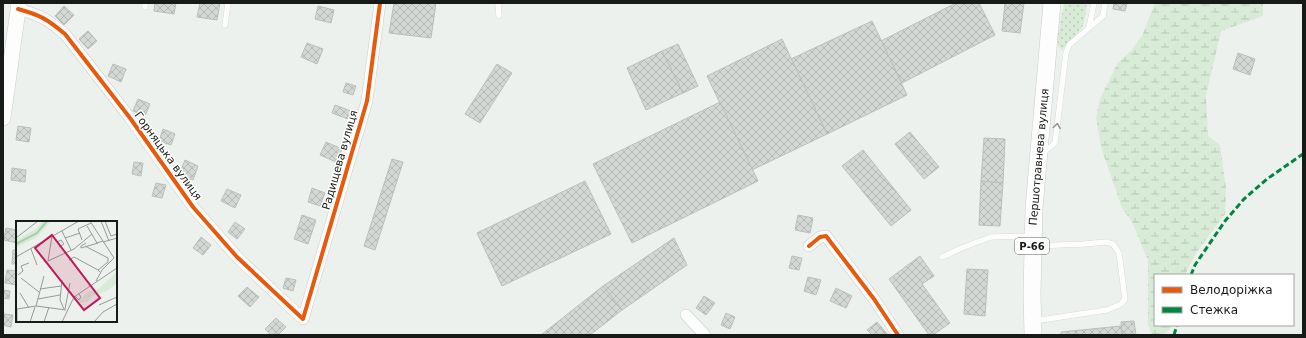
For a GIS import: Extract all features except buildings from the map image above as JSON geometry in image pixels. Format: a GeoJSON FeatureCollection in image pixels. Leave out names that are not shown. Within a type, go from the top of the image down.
{"type":"FeatureCollection","features":[{"type":"Feature","properties":{"kind":"main road","name":"Першотравнева вулиця"},"geometry":{"type":"LineString","coordinates":[[1033,328],[1032,241],[1052,3]]}},
{"type":"Feature","properties":{"kind":"street","name":"Радищева вулиця"},"geometry":{"type":"LineString","coordinates":[[303,319],[367,101],[380,3]]}},
{"type":"Feature","properties":{"kind":"street","name":"Горняцька вулиця"},"geometry":{"type":"LineString","coordinates":[[19,6],[39,15],[52,23],[65,34],[130,118],[193,207],[237,257],[303,319]]}},
{"type":"Feature","properties":{"kind":"street"},"geometry":{"type":"LineString","coordinates":[[3,118],[19,6]]}},
{"type":"Feature","properties":{"kind":"street"},"geometry":{"type":"LineString","coordinates":[[808,246],[820,237],[826,236],[874,299],[898,335]]}},
{"type":"Feature","properties":{"kind":"street"},"geometry":{"type":"LineString","coordinates":[[686,315],[705,335]]}},
{"type":"Feature","properties":{"kind":"lane"},"geometry":{"type":"LineString","coordinates":[[225,25],[228,3]]}},
{"type":"Feature","properties":{"kind":"lane"},"geometry":{"type":"LineString","coordinates":[[498,3],[499,16]]}},
{"type":"Feature","properties":{"kind":"lane"},"geometry":{"type":"LineString","coordinates":[[1089,28],[1094,3]]}},
{"type":"Feature","properties":{"kind":"lane"},"geometry":{"type":"LineString","coordinates":[[1038,157],[1055,143],[1066,53],[1069,45],[1103,16],[1105,3]]}},
{"type":"Feature","properties":{"kind":"lane"},"geometry":{"type":"LineString","coordinates":[[942,257],[964,246],[991,237],[1084,244],[1107,242],[1112,244],[1119,252],[1125,299],[1122,304],[1107,310],[1033,328]]}},
{"type":"Feature","properties":{"kind":"green space"},"geometry":{"type":"Polygon","coordinates":[[[1064,3],[1087,3],[1084,23],[1081,29],[1062,50],[1058,46],[1058,34],[1064,3]]]}},
{"type":"Feature","properties":{"kind":"green space"},"geometry":{"type":"Polygon","coordinates":[[[1155,3],[1263,3],[1263,16],[1221,31],[1206,96],[1208,136],[1220,145],[1226,188],[1225,214],[1196,253],[1186,274],[1154,274],[1154,326],[1173,326],[1164,335],[1152,335],[1148,324],[1148,260],[1132,222],[1122,208],[1101,147],[1096,118],[1100,99],[1117,64],[1131,51],[1142,36],[1155,3]]]}},
{"type":"Feature","properties":{"kind":"marked path"},"geometry":{"type":"LineString","coordinates":[[1191,274],[1195,265],[1225,221],[1244,199],[1267,179],[1303,154]]}},
{"type":"Feature","properties":{"kind":"marked path"},"geometry":{"type":"LineString","coordinates":[[1174,335],[1177,326]]}},
{"type":"Feature","properties":{"kind":"cycle path"},"geometry":{"type":"LineString","coordinates":[[18,9],[43,18],[65,34],[130,118],[193,207],[237,257],[303,319],[367,101],[380,3]]}},
{"type":"Feature","properties":{"kind":"cycle path"},"geometry":{"type":"LineString","coordinates":[[809,246],[820,237],[826,236],[874,299],[898,335]]}}]}
